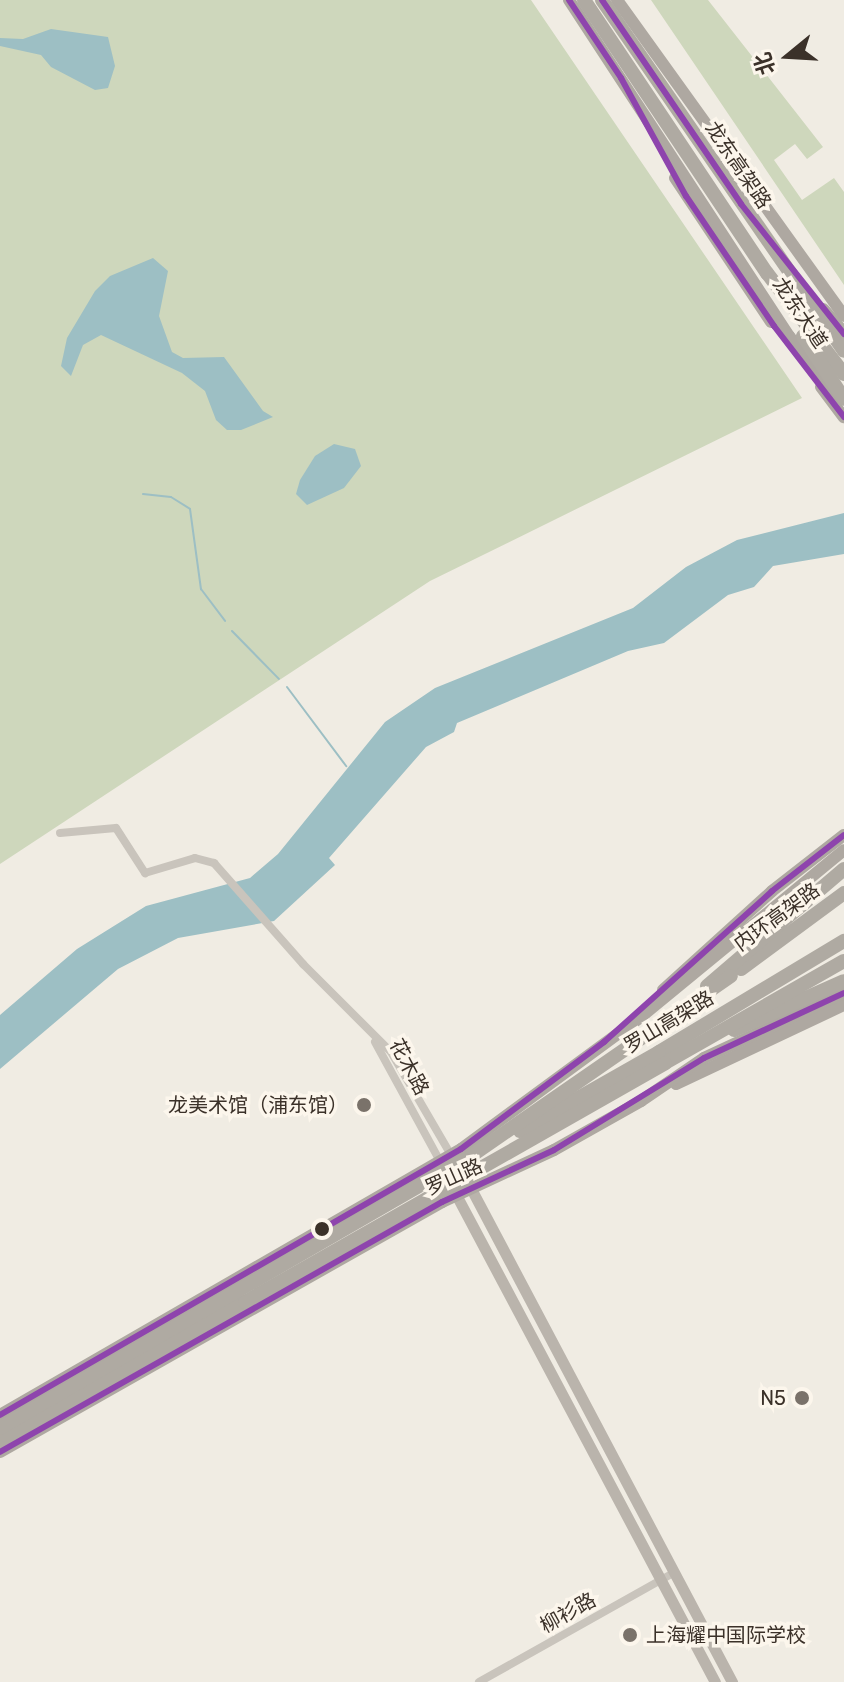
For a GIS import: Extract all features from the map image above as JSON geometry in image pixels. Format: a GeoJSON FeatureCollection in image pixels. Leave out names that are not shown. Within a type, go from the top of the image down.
{"type":"FeatureCollection","features":[{"type":"Feature","properties":{"kind":"highway","name":"龙东高架路"},"geometry":{"type":"LineString","coordinates":[[584,0],[767,273],[844,374]]}},
{"type":"Feature","properties":{"kind":"highway","name":"龙东高架路"},"geometry":{"type":"LineString","coordinates":[[602,0],[844,351]]}},
{"type":"Feature","properties":{"kind":"highway"},"geometry":{"type":"LineString","coordinates":[[741,204],[844,334]]}},
{"type":"Feature","properties":{"kind":"highway"},"geometry":{"type":"LineString","coordinates":[[767,273],[844,402]]}},
{"type":"Feature","properties":{"kind":"highway"},"geometry":{"type":"LineString","coordinates":[[649,1033],[844,869]]}},
{"type":"Feature","properties":{"kind":"highway","name":"内环高架路"},"geometry":{"type":"LineString","coordinates":[[0,1428],[471,1156],[844,893]]}},
{"type":"Feature","properties":{"kind":"highway","name":"罗山高架路"},"geometry":{"type":"LineString","coordinates":[[662,1058],[844,941]]}},
{"type":"Feature","properties":{"kind":"highway","name":"罗山高架路"},"geometry":{"type":"LineString","coordinates":[[471,1156],[844,961]]}},
{"type":"Feature","properties":{"kind":"highway"},"geometry":{"type":"LineString","coordinates":[[782,994],[844,973]]}},
{"type":"Feature","properties":{"kind":"highway"},"geometry":{"type":"LineString","coordinates":[[0,1441],[662,1058],[844,981]]}},
{"type":"Feature","properties":{"kind":"main road","name":"龙东大道"},"geometry":{"type":"LineString","coordinates":[[569,0],[803,356],[844,402]]}},
{"type":"Feature","properties":{"kind":"main road","name":"龙东大道"},"geometry":{"type":"LineString","coordinates":[[617,0],[844,316]]}},
{"type":"Feature","properties":{"kind":"main road"},"geometry":{"type":"LineString","coordinates":[[642,115],[686,196],[774,326],[844,417]]}},
{"type":"Feature","properties":{"kind":"main road"},"geometry":{"type":"LineString","coordinates":[[604,1042],[772,891],[844,835]]}},
{"type":"Feature","properties":{"kind":"main road","name":"罗山路"},"geometry":{"type":"LineString","coordinates":[[0,1415],[446,1159],[682,985],[806,878],[844,850]]}},
{"type":"Feature","properties":{"kind":"main road","name":"罗山路"},"geometry":{"type":"LineString","coordinates":[[0,1452],[457,1198],[471,1187],[641,1101],[704,1058],[821,1001],[844,993]]}},
{"type":"Feature","properties":{"kind":"main road"},"geometry":{"type":"LineString","coordinates":[[641,1101],[844,1005]]}},
{"type":"Feature","properties":{"kind":"main road"},"geometry":{"type":"LineString","coordinates":[[471,1187],[486,1132]]}},
{"type":"Feature","properties":{"kind":"main road","name":"花木路"},"geometry":{"type":"LineString","coordinates":[[446,1159],[471,1187],[732,1682]]}},
{"type":"Feature","properties":{"kind":"main road","name":"花木路"},"geometry":{"type":"LineString","coordinates":[[446,1159],[457,1198],[715,1682]]}},
{"type":"Feature","properties":{"kind":"street","name":"花木路"},"geometry":{"type":"LineString","coordinates":[[60,833],[116,828],[145,873],[195,858],[214,863],[274,932],[403,1069],[446,1159]]}},
{"type":"Feature","properties":{"kind":"street","name":"柳衫路"},"geometry":{"type":"LineString","coordinates":[[479,1682],[673,1573]]}},
{"type":"Feature","properties":{"kind":"green space"},"geometry":{"type":"Polygon","coordinates":[[[0,0],[531,0],[802,398],[430,581],[0,864],[0,0]]]}},
{"type":"Feature","properties":{"kind":"green space"},"geometry":{"type":"Polygon","coordinates":[[[651,0],[708,0],[823,147],[807,159],[795,144],[774,160],[802,200],[834,178],[844,192],[844,285],[651,0]]]}},
{"type":"Feature","properties":{"kind":"water"},"geometry":{"type":"Polygon","coordinates":[[[51,29],[108,37],[115,66],[108,88],[95,90],[51,67],[41,55],[0,46],[0,38],[23,39],[51,29]]]}},
{"type":"Feature","properties":{"kind":"water"},"geometry":{"type":"Polygon","coordinates":[[[153,258],[168,271],[159,316],[172,352],[183,358],[224,357],[263,411],[273,417],[241,430],[227,430],[216,420],[205,391],[182,373],[101,335],[83,345],[71,376],[61,366],[67,338],[95,291],[110,276],[153,258]]]}},
{"type":"Feature","properties":{"kind":"water"},"geometry":{"type":"Polygon","coordinates":[[[334,444],[355,449],[361,466],[344,488],[307,505],[296,494],[300,480],[315,456],[334,444]]]}},
{"type":"Feature","properties":{"kind":"water"},"geometry":{"type":"Polygon","coordinates":[[[844,513],[844,554],[773,566],[754,587],[728,595],[664,643],[628,651],[457,723],[454,732],[426,747],[329,858],[335,865],[274,921],[178,938],[118,969],[0,1069],[0,1015],[77,949],[146,906],[250,878],[278,854],[385,722],[435,688],[633,608],[686,567],[737,540],[844,513]]]}},
{"type":"Feature","properties":{"kind":"waterway"},"geometry":{"type":"LineString","coordinates":[[143,494],[171,497],[190,509],[201,589],[225,621]]}},
{"type":"Feature","properties":{"kind":"waterway"},"geometry":{"type":"LineString","coordinates":[[232,631],[279,679]]}},
{"type":"Feature","properties":{"kind":"waterway"},"geometry":{"type":"LineString","coordinates":[[287,687],[346,766]]}},
{"type":"Feature","properties":{"kind":"transit line"},"geometry":{"type":"LineString","coordinates":[[569,0],[621,78],[686,196],[774,326],[844,417]]}},
{"type":"Feature","properties":{"kind":"transit line"},"geometry":{"type":"LineString","coordinates":[[602,0],[741,204],[844,334]]}},
{"type":"Feature","properties":{"kind":"transit line"},"geometry":{"type":"LineString","coordinates":[[0,1415],[461,1149],[604,1042],[772,891],[844,835]]}},
{"type":"Feature","properties":{"kind":"transit line"},"geometry":{"type":"LineString","coordinates":[[0,1452],[442,1202],[554,1150],[704,1058],[844,993]]}},
{"type":"Feature","properties":{"kind":"place","name":"龙美术馆（浦东馆）"},"geometry":{"type":"Point","coordinates":[364,1105]}},
{"type":"Feature","properties":{"kind":"place","name":"N5"},"geometry":{"type":"Point","coordinates":[802,1398]}},
{"type":"Feature","properties":{"kind":"place","name":"上海耀中国际学校"},"geometry":{"type":"Point","coordinates":[630,1635]}}]}
